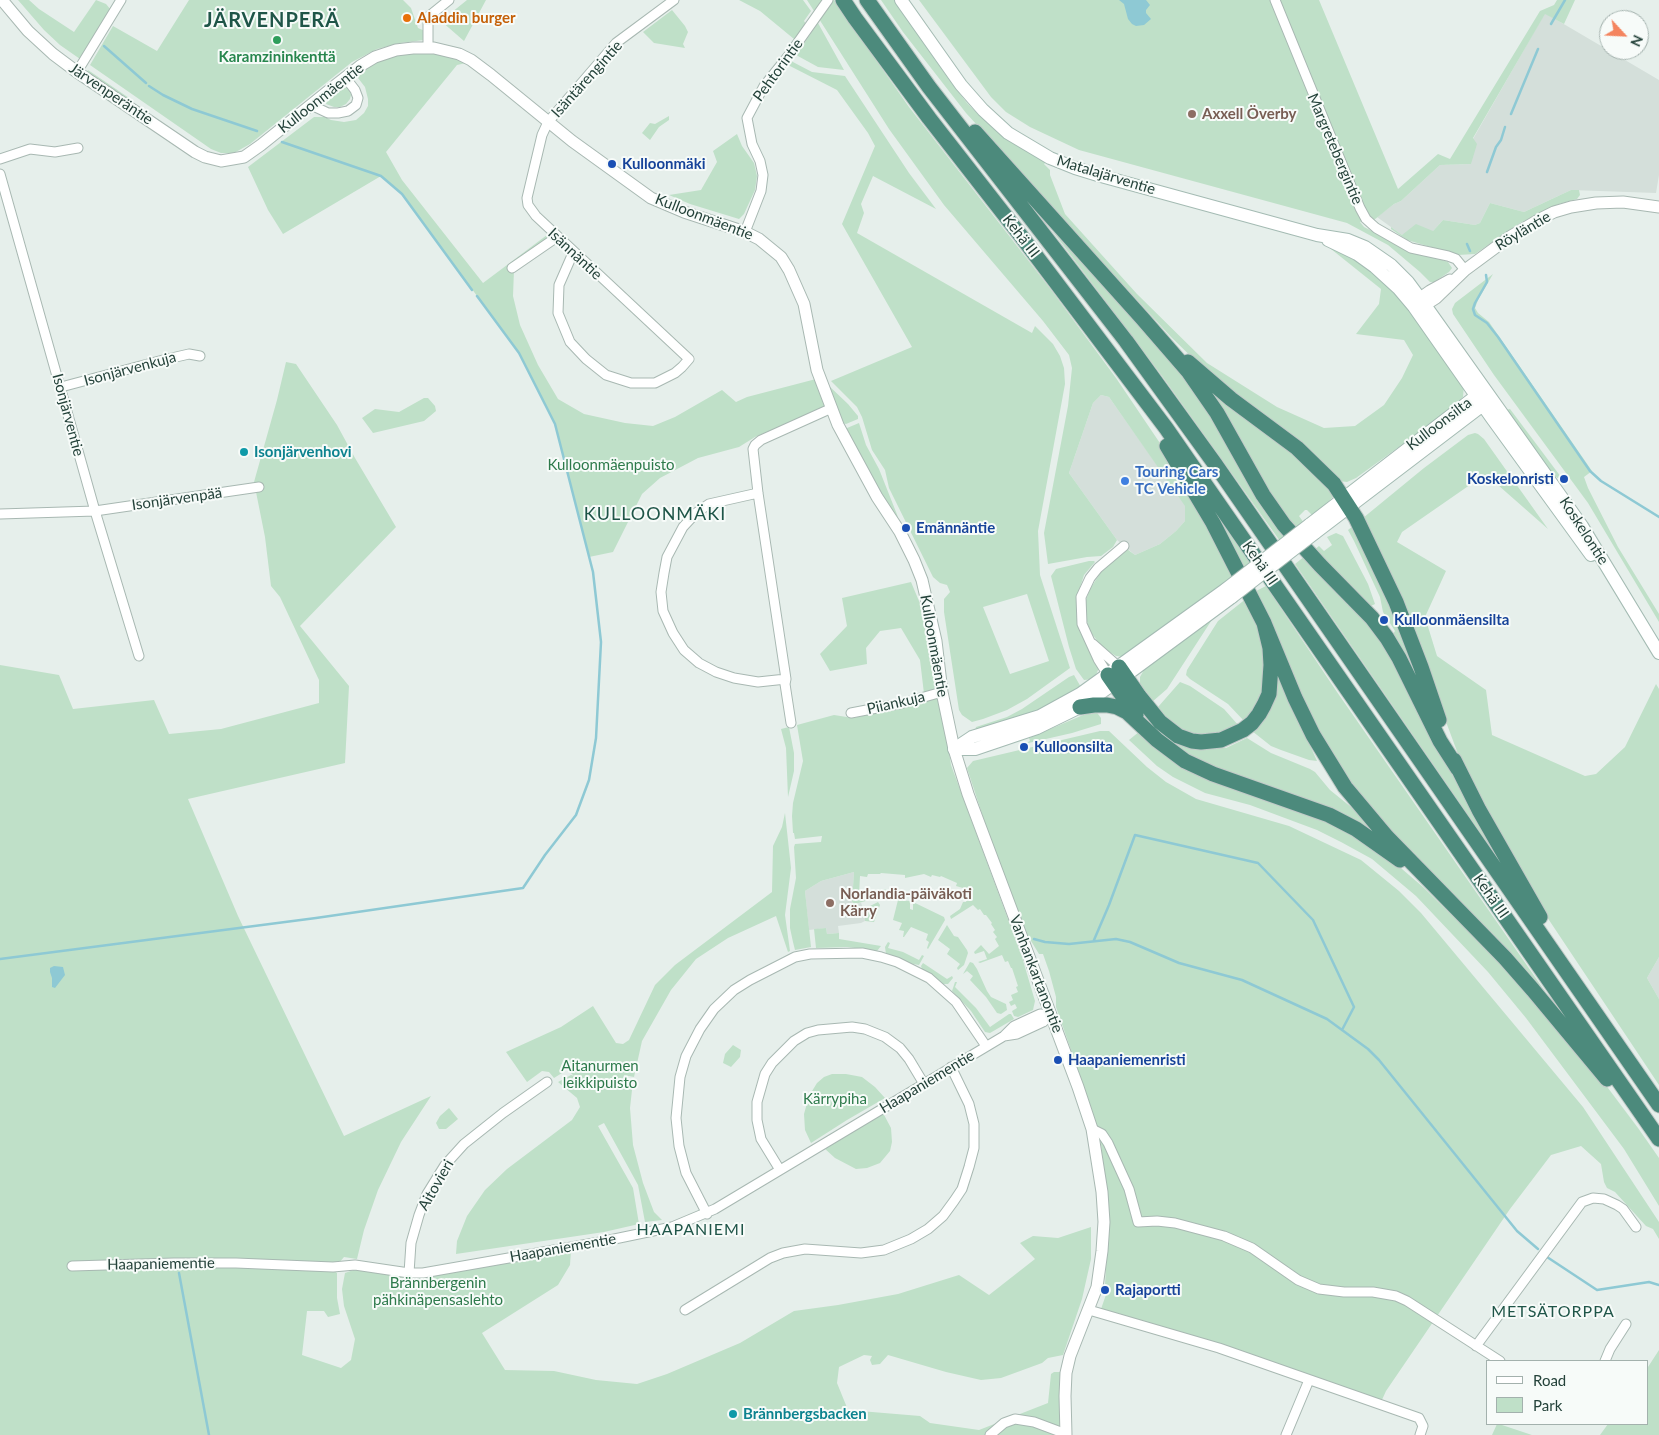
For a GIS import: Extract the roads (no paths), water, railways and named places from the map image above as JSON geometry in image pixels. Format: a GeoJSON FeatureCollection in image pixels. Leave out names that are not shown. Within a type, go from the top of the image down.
{"type":"FeatureCollection","features":[{"type":"Feature","properties":{"kind":"highway","name":"Kehä III"},"geometry":{"type":"LineString","coordinates":[[843,0],[929,118],[1137,389],[1217,500],[1659,1139]]}},
{"type":"Feature","properties":{"kind":"highway","name":"Kehä III"},"geometry":{"type":"LineString","coordinates":[[867,0],[929,87],[1120,333],[1210,456],[1659,1105]]}},
{"type":"Feature","properties":{"kind":"highway"},"geometry":{"type":"LineString","coordinates":[[929,87],[954,108],[1188,371],[1217,413],[1263,496],[1284,525],[1372,618],[1387,638],[1399,658],[1440,742],[1458,769],[1508,864],[1573,968],[1583,995]]}},
{"type":"Feature","properties":{"kind":"highway"},"geometry":{"type":"LineString","coordinates":[[1142,318],[1231,400],[1310,460],[1334,484],[1346,502],[1396,602],[1458,769]]}},
{"type":"Feature","properties":{"kind":"highway"},"geometry":{"type":"LineString","coordinates":[[1137,389],[1146,414],[1213,523],[1264,623],[1295,698],[1313,735],[1336,773],[1361,808],[1516,971],[1618,1092],[1647,1122]]}},
{"type":"Feature","properties":{"kind":"highway"},"geometry":{"type":"LineString","coordinates":[[1116,676],[1160,722],[1178,736],[1201,742],[1221,740],[1252,724],[1269,694],[1272,677],[1270,648],[1264,623]]}},
{"type":"Feature","properties":{"kind":"highway"},"geometry":{"type":"LineString","coordinates":[[1116,676],[1147,732]]}},
{"type":"Feature","properties":{"kind":"highway"},"geometry":{"type":"LineString","coordinates":[[1080,707],[1107,705],[1117,707],[1127,712],[1173,754],[1198,768],[1329,815],[1356,829],[1428,880]]}},
{"type":"Feature","properties":{"kind":"main road","name":"Matalajärventie"},"geometry":{"type":"LineString","coordinates":[[901,0],[961,85],[983,110],[1008,133],[1043,154],[1075,168],[1318,235],[1357,254],[1398,288],[1420,303],[1482,398]]}},
{"type":"Feature","properties":{"kind":"main road","name":"Kulloonsilta"},"geometry":{"type":"LineString","coordinates":[[954,750],[975,749],[1037,728],[1080,707],[1116,676],[1229,593],[1482,398]]}},
{"type":"Feature","properties":{"kind":"main road","name":"Koskelontie"},"geometry":{"type":"LineString","coordinates":[[1482,398],[1601,569],[1624,596],[1659,653]]}},
{"type":"Feature","properties":{"kind":"main road","name":"Kulloonsilta"},"geometry":{"type":"LineString","coordinates":[[954,750],[972,737],[1040,716],[1116,676]]}},
{"type":"Feature","properties":{"kind":"street","name":"Järvenperäntie"},"geometry":{"type":"LineString","coordinates":[[2,0],[28,31],[76,72],[195,152],[220,161],[236,159]]}},
{"type":"Feature","properties":{"kind":"street"},"geometry":{"type":"LineString","coordinates":[[428,48],[428,16],[449,0]]}},
{"type":"Feature","properties":{"kind":"street","name":"Isäntärengintie"},"geometry":{"type":"LineString","coordinates":[[548,122],[616,43],[674,0]]}},
{"type":"Feature","properties":{"kind":"street","name":"Pehtorintie"},"geometry":{"type":"LineString","coordinates":[[745,232],[760,191],[763,175],[760,161],[752,144],[747,118],[764,86],[789,55],[828,0]]}},
{"type":"Feature","properties":{"kind":"street","name":"Margretebergintie"},"geometry":{"type":"LineString","coordinates":[[1276,0],[1305,77],[1366,220],[1376,228],[1411,248],[1456,259],[1465,270]]}},
{"type":"Feature","properties":{"kind":"street"},"geometry":{"type":"LineString","coordinates":[[76,72],[117,2]]}},
{"type":"Feature","properties":{"kind":"street","name":"Kulloonmäentie"},"geometry":{"type":"LineString","coordinates":[[236,159],[244,157],[261,145],[345,77],[375,57],[396,50],[428,48],[459,54],[471,60],[548,122],[651,198],[678,210],[745,232],[771,248],[781,257],[789,270],[804,304],[817,370],[846,441],[898,530],[922,580],[936,641],[942,692],[954,750]]}},
{"type":"Feature","properties":{"kind":"street"},"geometry":{"type":"LineString","coordinates":[[311,105],[328,113],[338,114],[348,111],[356,105],[358,98],[355,90],[345,77]]}},
{"type":"Feature","properties":{"kind":"street","name":"Isännäntie"},"geometry":{"type":"LineString","coordinates":[[548,122],[542,135],[527,198],[531,212],[689,359],[675,373],[655,383],[631,383],[614,378],[586,359],[570,342],[558,313],[559,285],[573,252]]}},
{"type":"Feature","properties":{"kind":"street"},"geometry":{"type":"LineString","coordinates":[[0,159],[30,149],[55,152],[78,148]]}},
{"type":"Feature","properties":{"kind":"street","name":"Isonjärventie"},"geometry":{"type":"LineString","coordinates":[[0,174],[95,511],[139,656]]}},
{"type":"Feature","properties":{"kind":"street","name":"Röyläntie"},"geometry":{"type":"LineString","coordinates":[[1420,303],[1436,298],[1465,270],[1511,236],[1540,219],[1571,207],[1596,203],[1623,202],[1659,208]]}},
{"type":"Feature","properties":{"kind":"street"},"geometry":{"type":"LineString","coordinates":[[512,268],[557,237]]}},
{"type":"Feature","properties":{"kind":"street","name":"Isonjärvenkuja"},"geometry":{"type":"LineString","coordinates":[[60,387],[189,354],[200,356]]}},
{"type":"Feature","properties":{"kind":"street"},"geometry":{"type":"LineString","coordinates":[[791,723],[752,454],[755,445],[761,440],[832,408]]}},
{"type":"Feature","properties":{"kind":"street","name":"Isonjärvenpää"},"geometry":{"type":"LineString","coordinates":[[0,514],[95,511],[259,487]]}},
{"type":"Feature","properties":{"kind":"street"},"geometry":{"type":"LineString","coordinates":[[758,493],[709,504],[696,513],[683,526],[667,558],[661,592],[663,611],[673,634],[684,650],[698,663],[734,678],[758,682],[786,679]]}},
{"type":"Feature","properties":{"kind":"street"},"geometry":{"type":"LineString","coordinates":[[1116,676],[1098,659],[1082,624],[1081,597],[1090,578],[1098,568],[1124,546]]}},
{"type":"Feature","properties":{"kind":"street"},"geometry":{"type":"LineString","coordinates":[[1091,642],[1116,676]]}},
{"type":"Feature","properties":{"kind":"street","name":"Piiankuja"},"geometry":{"type":"LineString","coordinates":[[851,713],[903,703],[942,692]]}},
{"type":"Feature","properties":{"kind":"street","name":"Vanhankartanontie"},"geometry":{"type":"LineString","coordinates":[[954,750],[968,794],[1092,1129],[1102,1192],[1104,1222],[1100,1270],[1097,1287],[1077,1337],[1066,1373],[1066,1435]]}},
{"type":"Feature","properties":{"kind":"street"},"geometry":{"type":"LineString","coordinates":[[706,1214],[686,1173],[679,1146],[676,1118],[680,1077],[686,1056],[704,1022],[714,1009],[734,990],[750,980],[795,957],[810,954],[862,953],[888,959],[929,978],[956,1002],[986,1046]]}},
{"type":"Feature","properties":{"kind":"street","name":"Haapaniementie"},"geometry":{"type":"LineString","coordinates":[[72,1266],[174,1263],[236,1263],[333,1267],[355,1265],[409,1273],[423,1273],[600,1242],[672,1227],[706,1214],[1004,1036],[1014,1026],[1040,1014],[1051,1015]]}},
{"type":"Feature","properties":{"kind":"street"},"geometry":{"type":"LineString","coordinates":[[780,1170],[761,1139],[757,1120],[757,1102],[765,1074],[772,1063],[794,1041],[807,1033],[842,1027],[865,1029],[885,1037],[900,1048],[924,1084]]}},
{"type":"Feature","properties":{"kind":"street"},"geometry":{"type":"LineString","coordinates":[[685,1310],[770,1258],[783,1253],[805,1248],[861,1253],[884,1250],[911,1239],[928,1229],[943,1216],[962,1189],[974,1148],[974,1124],[968,1104],[951,1067]]}},
{"type":"Feature","properties":{"kind":"street","name":"Aitovieri"},"geometry":{"type":"LineString","coordinates":[[409,1273],[412,1242],[418,1215],[427,1194],[445,1165],[464,1144],[547,1082]]}},
{"type":"Feature","properties":{"kind":"street"},"geometry":{"type":"LineString","coordinates":[[1092,1129],[1102,1134],[1108,1144],[1129,1189],[1138,1222],[1157,1221],[1175,1223],[1224,1236],[1252,1248],[1298,1280],[1319,1289],[1344,1292],[1373,1292],[1396,1296],[1407,1301],[1498,1360]]}},
{"type":"Feature","properties":{"kind":"street"},"geometry":{"type":"LineString","coordinates":[[1476,1346],[1582,1202],[1593,1198],[1604,1199],[1617,1204],[1636,1227]]}},
{"type":"Feature","properties":{"kind":"street"},"geometry":{"type":"LineString","coordinates":[[1089,1310],[1206,1344],[1419,1418],[1423,1426],[1420,1435]]}},
{"type":"Feature","properties":{"kind":"street"},"geometry":{"type":"LineString","coordinates":[[1605,1360],[1626,1324]]}},
{"type":"Feature","properties":{"kind":"street"},"geometry":{"type":"LineString","coordinates":[[1286,1435],[1309,1380]]}},
{"type":"Feature","properties":{"kind":"street"},"geometry":{"type":"LineString","coordinates":[[990,1435],[1004,1424],[1015,1419],[1034,1422],[1066,1435]]}},
{"type":"Feature","properties":{"kind":"water"},"geometry":{"type":"Polygon","coordinates":[[[1119,0],[1146,0],[1150,5],[1146,13],[1151,19],[1144,25],[1136,26],[1132,24],[1128,19],[1124,4],[1119,0]]]}},
{"type":"Feature","properties":{"kind":"water"},"geometry":{"type":"Polygon","coordinates":[[[54,966],[63,967],[65,975],[55,988],[52,987],[50,972],[50,968],[54,966]]]}},
{"type":"Feature","properties":{"kind":"waterway"},"geometry":{"type":"LineString","coordinates":[[1551,24],[1565,0]]}},
{"type":"Feature","properties":{"kind":"waterway"},"geometry":{"type":"LineString","coordinates":[[104,46],[146,83]]}},
{"type":"Feature","properties":{"kind":"waterway"},"geometry":{"type":"LineString","coordinates":[[1511,114],[1538,49]]}},
{"type":"Feature","properties":{"kind":"waterway"},"geometry":{"type":"LineString","coordinates":[[149,86],[192,109],[257,131]]}},
{"type":"Feature","properties":{"kind":"waterway"},"geometry":{"type":"LineString","coordinates":[[1487,172],[1505,127]]}},
{"type":"Feature","properties":{"kind":"waterway"},"geometry":{"type":"LineString","coordinates":[[282,142],[381,176],[402,194],[472,290]]}},
{"type":"Feature","properties":{"kind":"waterway"},"geometry":{"type":"LineString","coordinates":[[1467,244],[1470,251]]}},
{"type":"Feature","properties":{"kind":"waterway"},"geometry":{"type":"LineString","coordinates":[[1486,275],[1487,282],[1473,309],[1475,315],[1487,323],[1498,337],[1590,471],[1601,481],[1659,517]]}},
{"type":"Feature","properties":{"kind":"waterway"},"geometry":{"type":"LineString","coordinates":[[0,959],[316,918],[523,888],[545,855],[576,815],[589,780],[596,738],[601,642],[593,572],[555,424],[519,353],[477,296]]}},
{"type":"Feature","properties":{"kind":"waterway"},"geometry":{"type":"LineString","coordinates":[[1094,940],[1135,835],[1258,863],[1313,920],[1354,1007],[1342,1030]]}},
{"type":"Feature","properties":{"kind":"waterway"},"geometry":{"type":"LineString","coordinates":[[1034,939],[1069,944],[1116,939],[1130,942],[1179,963],[1242,980],[1327,1019],[1368,1049],[1379,1060],[1517,1231],[1538,1249]]}},
{"type":"Feature","properties":{"kind":"waterway"},"geometry":{"type":"LineString","coordinates":[[1547,1257],[1597,1290],[1649,1282],[1659,1285]]}},
{"type":"Feature","properties":{"kind":"waterway"},"geometry":{"type":"LineString","coordinates":[[179,1273],[209,1435]]}},
{"type":"Feature","properties":{"kind":"place","name":"Aladdin burger"},"geometry":{"type":"Point","coordinates":[407,18]}},
{"type":"Feature","properties":{"kind":"place","name":"Karamzininkenttä"},"geometry":{"type":"Point","coordinates":[277,40]}},
{"type":"Feature","properties":{"kind":"place","name":"Axxell Överby"},"geometry":{"type":"Point","coordinates":[1192,114]}},
{"type":"Feature","properties":{"kind":"place","name":"Kulloonmäki"},"geometry":{"type":"Point","coordinates":[612,164]}},
{"type":"Feature","properties":{"kind":"place","name":"Isonjärvenhovi"},"geometry":{"type":"Point","coordinates":[244,452]}},
{"type":"Feature","properties":{"kind":"place","name":"Koskelonristi"},"geometry":{"type":"Point","coordinates":[1564,479]}},
{"type":"Feature","properties":{"kind":"place","name":"Touring Cars TC Vehicle"},"geometry":{"type":"Point","coordinates":[1125,481]}},
{"type":"Feature","properties":{"kind":"place","name":"Emännäntie"},"geometry":{"type":"Point","coordinates":[906,528]}},
{"type":"Feature","properties":{"kind":"place","name":"Kulloonmäensilta"},"geometry":{"type":"Point","coordinates":[1384,620]}},
{"type":"Feature","properties":{"kind":"place","name":"Kulloonsilta"},"geometry":{"type":"Point","coordinates":[1024,747]}},
{"type":"Feature","properties":{"kind":"place","name":"Norlandia-päiväkoti Kärry"},"geometry":{"type":"Point","coordinates":[830,903]}},
{"type":"Feature","properties":{"kind":"place","name":"Haapaniemenristi"},"geometry":{"type":"Point","coordinates":[1058,1060]}},
{"type":"Feature","properties":{"kind":"place","name":"Rajaportti"},"geometry":{"type":"Point","coordinates":[1105,1290]}},
{"type":"Feature","properties":{"kind":"place","name":"Brännbergsbacken"},"geometry":{"type":"Point","coordinates":[733,1414]}},
{"type":"Feature","properties":{"kind":"district","name":"JÄRVENPERÄ"},"geometry":{"type":"Point","coordinates":[272,21]}},
{"type":"Feature","properties":{"kind":"district","name":"KULLOONMÄKI"},"geometry":{"type":"Point","coordinates":[655,514]}},
{"type":"Feature","properties":{"kind":"district","name":"HAAPANIEMI"},"geometry":{"type":"Point","coordinates":[691,1230]}},
{"type":"Feature","properties":{"kind":"district","name":"METSÄTORPPA"},"geometry":{"type":"Point","coordinates":[1553,1312]}},
{"type":"Feature","properties":{"kind":"park label","name":"Kulloonmäenpuisto"},"geometry":{"type":"Point","coordinates":[611,465]}},
{"type":"Feature","properties":{"kind":"park label","name":"Aitanurmen leikkipuisto"},"geometry":{"type":"Point","coordinates":[600,1074]}},
{"type":"Feature","properties":{"kind":"park label","name":"Kärrypiha"},"geometry":{"type":"Point","coordinates":[835,1099]}},
{"type":"Feature","properties":{"kind":"park label","name":"Brännbergenin pähkinäpensaslehto"},"geometry":{"type":"Point","coordinates":[438,1292]}}]}
